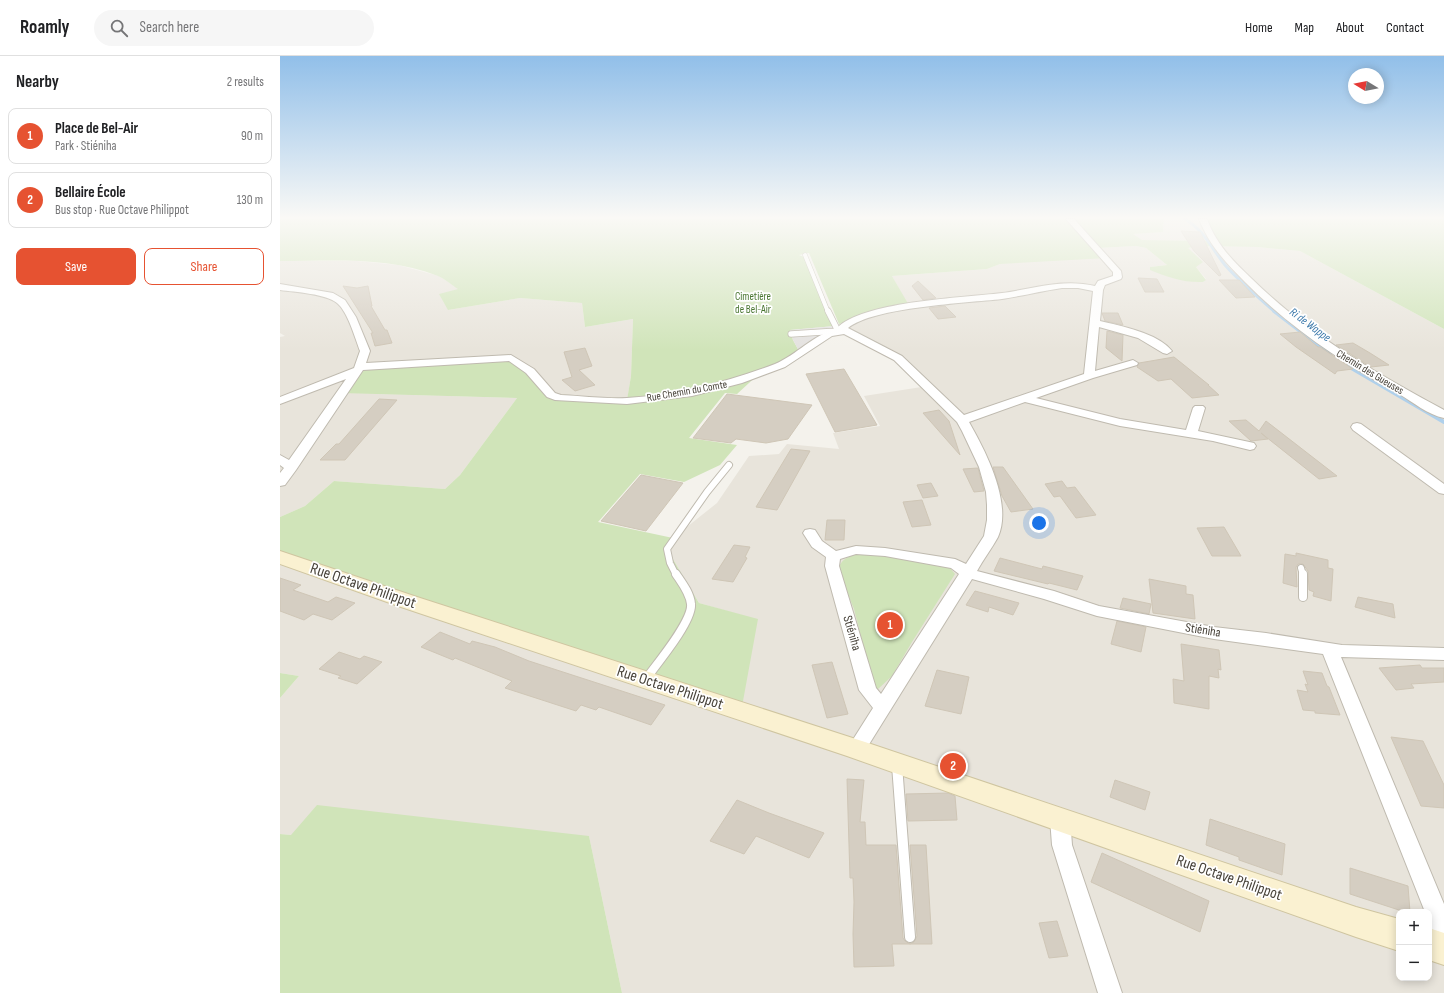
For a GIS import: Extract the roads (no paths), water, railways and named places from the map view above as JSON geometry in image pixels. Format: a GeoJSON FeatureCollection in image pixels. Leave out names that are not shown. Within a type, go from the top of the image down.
{"type":"FeatureCollection","features":[{"type":"Feature","properties":{"kind":"street"},"geometry":{"type":"LineString","coordinates":[[1089,376],[1090,358],[1094,340],[1094,323],[1098,290],[1102,284],[1118,277],[1117,271],[1110,263]]}},
{"type":"Feature","properties":{"kind":"street","name":"Chemin des Gueuses"},"geometry":{"type":"LineString","coordinates":[[1231,263],[1267,299],[1325,344],[1349,361],[1444,415]]}},
{"type":"Feature","properties":{"kind":"street","name":"Rue Chemin du Comte"},"geometry":{"type":"LineString","coordinates":[[280,401],[358,369],[511,358],[530,371],[551,395],[559,398],[627,401],[692,392],[738,381],[780,365],[822,338],[842,331],[843,324],[850,320],[890,310],[1003,296],[1061,286],[1084,285],[1098,290]]}},
{"type":"Feature","properties":{"kind":"street"},"geometry":{"type":"LineString","coordinates":[[280,287],[333,296],[342,302],[351,317],[365,351],[358,369],[280,482]]}},
{"type":"Feature","properties":{"kind":"street"},"geometry":{"type":"LineString","coordinates":[[1094,323],[1143,335],[1154,340],[1167,351]]}},
{"type":"Feature","properties":{"kind":"street"},"geometry":{"type":"LineString","coordinates":[[842,331],[898,358],[962,420],[987,473],[994,500],[991,536],[902,678],[881,706],[856,749]]}},
{"type":"Feature","properties":{"kind":"street"},"geometry":{"type":"LineString","coordinates":[[962,420],[1027,399],[1089,376],[1133,363]]}},
{"type":"Feature","properties":{"kind":"street"},"geometry":{"type":"LineString","coordinates":[[1027,399],[1064,409],[1150,428],[1212,436],[1250,446]]}},
{"type":"Feature","properties":{"kind":"street"},"geometry":{"type":"LineString","coordinates":[[1191,433],[1199,408]]}},
{"type":"Feature","properties":{"kind":"street"},"geometry":{"type":"LineString","coordinates":[[1358,427],[1444,490]]}},
{"type":"Feature","properties":{"kind":"street"},"geometry":{"type":"LineString","coordinates":[[280,459],[291,467]]}},
{"type":"Feature","properties":{"kind":"street"},"geometry":{"type":"LineString","coordinates":[[810,533],[817,544],[833,556]]}},
{"type":"Feature","properties":{"kind":"street","name":"Stiéniha"},"geometry":{"type":"LineString","coordinates":[[881,706],[868,690],[832,566],[833,556],[856,550],[885,552],[956,564],[968,573],[1050,595],[1097,611],[1143,621],[1329,649],[1364,652],[1444,654]]}},
{"type":"Feature","properties":{"kind":"street","name":"Rue Octave Philippot"},"geometry":{"type":"LineString","coordinates":[[280,557],[409,602],[856,749],[1060,818],[1356,922],[1396,934]]}},
{"type":"Feature","properties":{"kind":"street"},"geometry":{"type":"LineString","coordinates":[[1329,649],[1444,931]]}},
{"type":"Feature","properties":{"kind":"street"},"geometry":{"type":"LineString","coordinates":[[1060,818],[1062,845],[1110,993]]}},
{"type":"Feature","properties":{"kind":"street"},"geometry":{"type":"LineString","coordinates":[[1432,945],[1444,949]]}},
{"type":"Feature","properties":{"kind":"lane"},"geometry":{"type":"LineString","coordinates":[[809,263],[831,318],[842,331]]}},
{"type":"Feature","properties":{"kind":"lane"},"geometry":{"type":"LineString","coordinates":[[791,334],[842,331]]}},
{"type":"Feature","properties":{"kind":"lane"},"geometry":{"type":"LineString","coordinates":[[645,680],[679,633],[691,608],[688,595],[673,570],[668,557],[667,549],[707,492],[729,465]]}},
{"type":"Feature","properties":{"kind":"lane"},"geometry":{"type":"LineString","coordinates":[[1303,569],[1303,597]]}},
{"type":"Feature","properties":{"kind":"lane"},"geometry":{"type":"LineString","coordinates":[[897,763],[910,937]]}},
{"type":"Feature","properties":{"kind":"waterway","name":"Ri de Wappe"},"geometry":{"type":"LineString","coordinates":[[1223,263],[1249,289],[1275,312]]}},
{"type":"Feature","properties":{"kind":"waterway","name":"Ri de Wappe"},"geometry":{"type":"LineString","coordinates":[[1274,311],[1330,354]]}},
{"type":"Feature","properties":{"kind":"waterway","name":"Ri de Wappe"},"geometry":{"type":"LineString","coordinates":[[1348,366],[1444,422]]}},
{"type":"Feature","properties":{"kind":"place","name":"Place de Bel-Air"},"geometry":{"type":"Point","coordinates":[890,625]}},
{"type":"Feature","properties":{"kind":"place","name":"Bellaire École"},"geometry":{"type":"Point","coordinates":[953,766]}},
{"type":"Feature","properties":{"kind":"park label","name":"Cimetière de Bel-Air"},"geometry":{"type":"Point","coordinates":[753,302]}}]}
